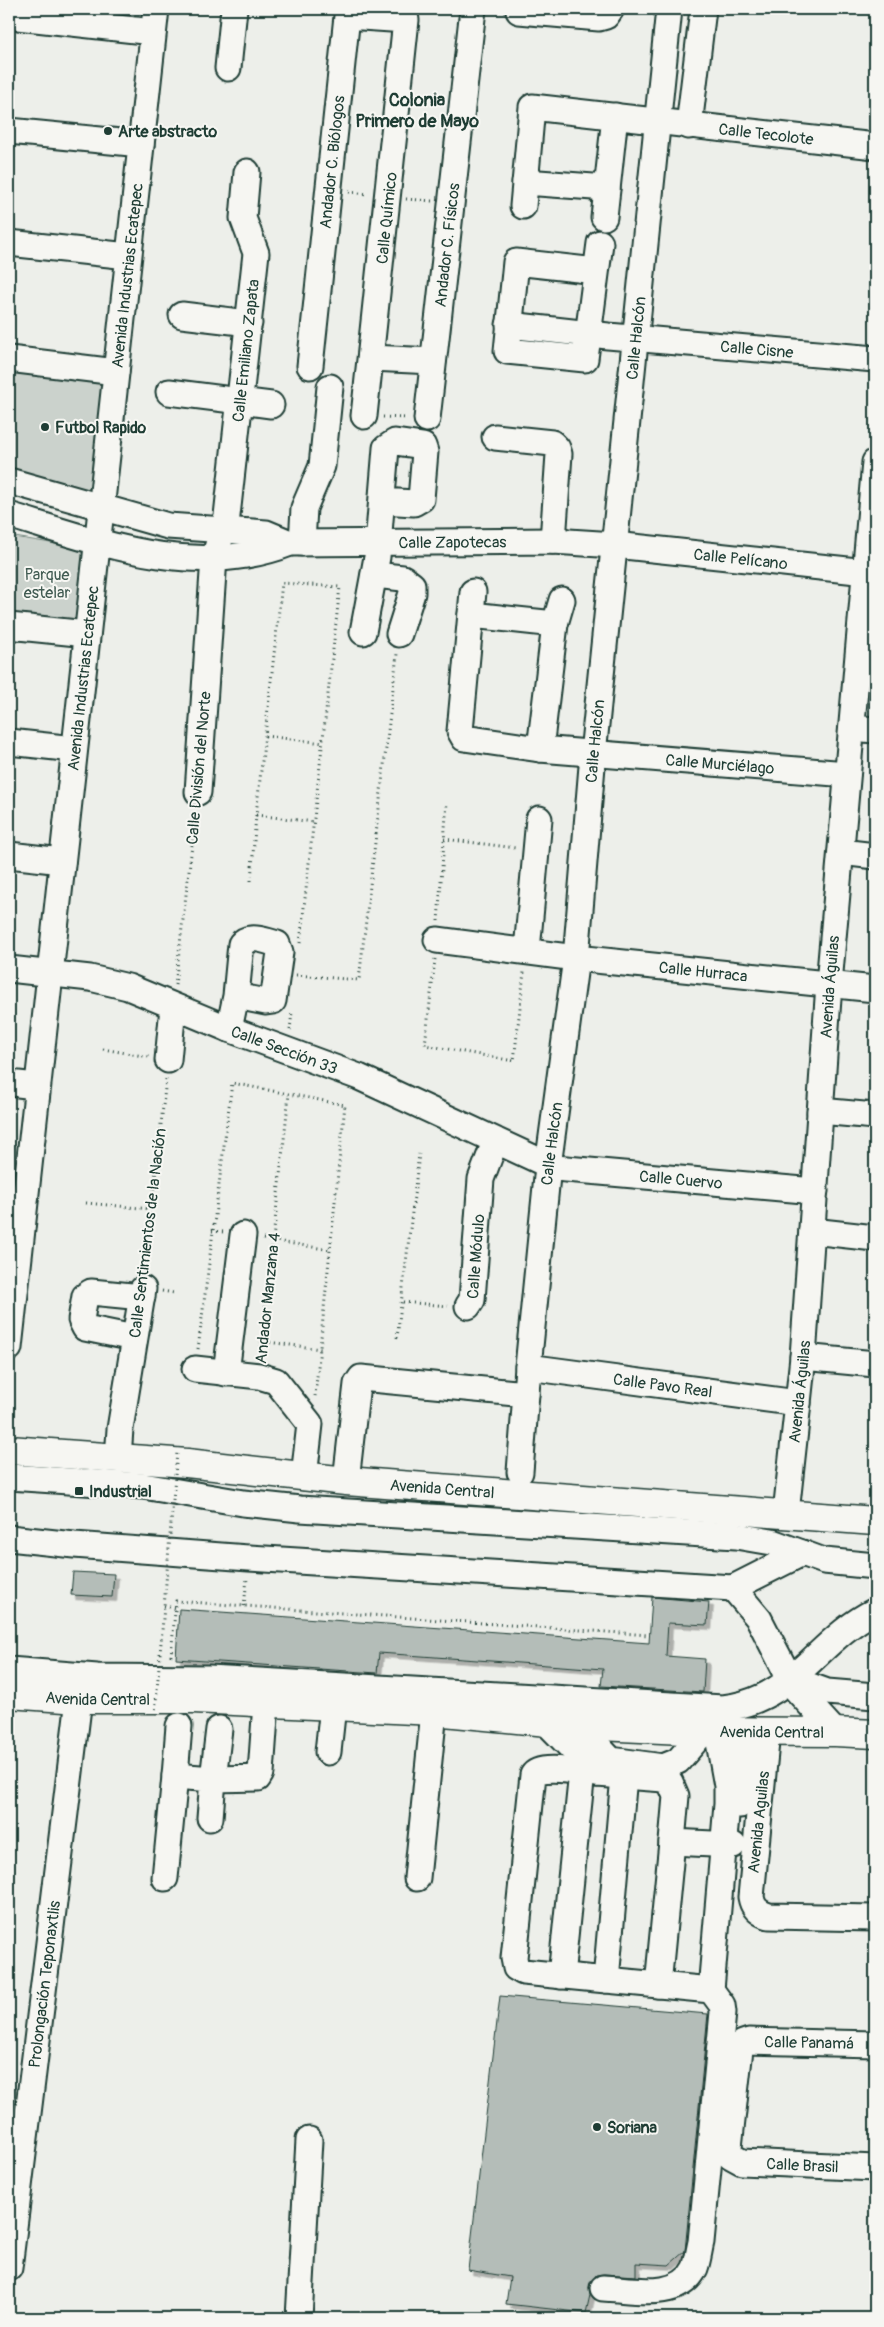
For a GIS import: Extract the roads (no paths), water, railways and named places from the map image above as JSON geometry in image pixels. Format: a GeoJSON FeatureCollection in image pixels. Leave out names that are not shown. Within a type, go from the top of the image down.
{"type":"FeatureCollection","features":[{"type":"Feature","properties":{"kind":"highway","name":"Avenida Central"},"geometry":{"type":"LineString","coordinates":[[9,1450],[118,1458],[346,1481],[875,1521]]}},
{"type":"Feature","properties":{"kind":"highway","name":"Avenida Central"},"geometry":{"type":"LineString","coordinates":[[9,1694],[79,1699],[194,1698],[434,1711],[578,1725],[710,1731],[875,1734]]}},
{"type":"Feature","properties":{"kind":"highway"},"geometry":{"type":"LineString","coordinates":[[835,1732],[875,1723]]}},
{"type":"Feature","properties":{"kind":"street"},"geometry":{"type":"LineString","coordinates":[[228,68],[234,9]]}},
{"type":"Feature","properties":{"kind":"street","name":"Andador C. Físicos"},"geometry":{"type":"LineString","coordinates":[[428,419],[473,9]]}},
{"type":"Feature","properties":{"kind":"street"},"geometry":{"type":"LineString","coordinates":[[519,11],[551,11],[599,18],[606,16],[611,9]]}},
{"type":"Feature","properties":{"kind":"street","name":"Calle Halcón"},"geometry":{"type":"LineString","coordinates":[[520,1472],[528,1368],[548,1166],[576,958],[593,754],[669,9]]}},
{"type":"Feature","properties":{"kind":"street"},"geometry":{"type":"LineString","coordinates":[[689,126],[703,9]]}},
{"type":"Feature","properties":{"kind":"street"},"geometry":{"type":"LineString","coordinates":[[9,16],[155,20]]}},
{"type":"Feature","properties":{"kind":"street","name":"Andador C. Biólogos"},"geometry":{"type":"LineString","coordinates":[[310,366],[346,16],[406,20]]}},
{"type":"Feature","properties":{"kind":"street","name":"Avenida Industrias Ecatepec"},"geometry":{"type":"LineString","coordinates":[[9,1348],[17,1196],[36,1086],[50,974],[155,20]]}},
{"type":"Feature","properties":{"kind":"street","name":"Calle Químico"},"geometry":{"type":"LineString","coordinates":[[364,416],[406,20]]}},
{"type":"Feature","properties":{"kind":"street","name":"Calle Tecolote"},"geometry":{"type":"LineString","coordinates":[[607,188],[524,194],[532,107],[875,146]]}},
{"type":"Feature","properties":{"kind":"street"},"geometry":{"type":"LineString","coordinates":[[604,217],[615,116]]}},
{"type":"Feature","properties":{"kind":"street"},"geometry":{"type":"LineString","coordinates":[[9,131],[141,144]]}},
{"type":"Feature","properties":{"kind":"street","name":"Calle Emiliano Zapata"},"geometry":{"type":"LineString","coordinates":[[222,531],[227,516],[256,253],[243,218],[247,172]]}},
{"type":"Feature","properties":{"kind":"street"},"geometry":{"type":"LineString","coordinates":[[9,243],[128,256]]}},
{"type":"Feature","properties":{"kind":"street"},"geometry":{"type":"LineString","coordinates":[[596,271],[516,262],[507,351],[585,359],[600,243]]}},
{"type":"Feature","properties":{"kind":"street"},"geometry":{"type":"LineString","coordinates":[[182,316],[249,324]]}},
{"type":"Feature","properties":{"kind":"street","name":"Calle Cisne"},"geometry":{"type":"LineString","coordinates":[[588,333],[875,359]]}},
{"type":"Feature","properties":{"kind":"street"},"geometry":{"type":"LineString","coordinates":[[371,358],[433,361]]}},
{"type":"Feature","properties":{"kind":"street"},"geometry":{"type":"LineString","coordinates":[[9,359],[116,372]]}},
{"type":"Feature","properties":{"kind":"street"},"geometry":{"type":"LineString","coordinates":[[296,543],[304,508],[322,466],[330,387]]}},
{"type":"Feature","properties":{"kind":"street"},"geometry":{"type":"LineString","coordinates":[[169,392],[271,405]]}},
{"type":"Feature","properties":{"kind":"street"},"geometry":{"type":"LineString","coordinates":[[495,437],[552,443],[557,448],[559,454],[553,541]]}},
{"type":"Feature","properties":{"kind":"street","name":"Avenida Águilas"},"geometry":{"type":"LineString","coordinates":[[786,1513],[803,1357],[829,984],[847,774],[863,729],[875,462]]}},
{"type":"Feature","properties":{"kind":"street","name":"Calle Zapotecas"},"geometry":{"type":"LineString","coordinates":[[9,481],[168,526],[266,534],[296,543]]}},
{"type":"Feature","properties":{"kind":"street"},"geometry":{"type":"LineString","coordinates":[[363,632],[379,541],[382,501]]}},
{"type":"Feature","properties":{"kind":"street","name":"Calle Zapotecas"},"geometry":{"type":"LineString","coordinates":[[9,515],[98,542],[160,556],[214,558],[266,552],[296,543],[553,541],[615,545]]}},
{"type":"Feature","properties":{"kind":"street","name":"Calle División del Norte"},"geometry":{"type":"LineString","coordinates":[[198,792],[214,558],[222,531]]}},
{"type":"Feature","properties":{"kind":"street","name":"Calle Pelícano"},"geometry":{"type":"LineString","coordinates":[[615,545],[857,571],[871,576]]}},
{"type":"Feature","properties":{"kind":"street"},"geometry":{"type":"LineString","coordinates":[[374,575],[404,578],[412,585],[412,593],[399,634]]}},
{"type":"Feature","properties":{"kind":"street"},"geometry":{"type":"LineString","coordinates":[[540,749],[555,624],[562,600]]}},
{"type":"Feature","properties":{"kind":"street","name":"Calle Murciélago"},"geometry":{"type":"LineString","coordinates":[[555,624],[472,603],[460,735],[467,740],[540,749],[847,774]]}},
{"type":"Feature","properties":{"kind":"street"},"geometry":{"type":"LineString","coordinates":[[9,626],[87,634]]}},
{"type":"Feature","properties":{"kind":"street"},"geometry":{"type":"LineString","coordinates":[[9,742],[74,749]]}},
{"type":"Feature","properties":{"kind":"street"},"geometry":{"type":"LineString","coordinates":[[527,950],[539,819]]}},
{"type":"Feature","properties":{"kind":"street"},"geometry":{"type":"LineString","coordinates":[[841,852],[875,856]]}},
{"type":"Feature","properties":{"kind":"street"},"geometry":{"type":"LineString","coordinates":[[9,855],[62,861]]}},
{"type":"Feature","properties":{"kind":"street","name":"Calle Hurraca"},"geometry":{"type":"LineString","coordinates":[[437,940],[527,950],[576,958],[875,989]]}},
{"type":"Feature","properties":{"kind":"street","name":"Calle Sección 33"},"geometry":{"type":"LineString","coordinates":[[9,969],[114,983],[228,1029],[358,1077],[548,1166]]}},
{"type":"Feature","properties":{"kind":"street"},"geometry":{"type":"LineString","coordinates":[[228,1029],[236,996]]}},
{"type":"Feature","properties":{"kind":"street"},"geometry":{"type":"LineString","coordinates":[[168,1060],[173,1007]]}},
{"type":"Feature","properties":{"kind":"street"},"geometry":{"type":"LineString","coordinates":[[9,1083],[36,1086]]}},
{"type":"Feature","properties":{"kind":"street"},"geometry":{"type":"LineString","coordinates":[[820,1111],[875,1116]]}},
{"type":"Feature","properties":{"kind":"street","name":"Calle Módulo"},"geometry":{"type":"LineString","coordinates":[[468,1306],[472,1300],[481,1179],[495,1142]]}},
{"type":"Feature","properties":{"kind":"street","name":"Calle Cuervo"},"geometry":{"type":"LineString","coordinates":[[548,1166],[815,1190]]}},
{"type":"Feature","properties":{"kind":"street"},"geometry":{"type":"LineString","coordinates":[[812,1231],[875,1238]]}},
{"type":"Feature","properties":{"kind":"street"},"geometry":{"type":"LineString","coordinates":[[196,1369],[226,1373],[243,1235]]}},
{"type":"Feature","properties":{"kind":"street","name":"Calle Sentimientos de la Nación"},"geometry":{"type":"LineString","coordinates":[[118,1458],[142,1293],[91,1292],[85,1296],[81,1320],[84,1328],[134,1338]]}},
{"type":"Feature","properties":{"kind":"street"},"geometry":{"type":"LineString","coordinates":[[803,1357],[875,1364]]}},
{"type":"Feature","properties":{"kind":"street","name":"Calle Pavo Real"},"geometry":{"type":"LineString","coordinates":[[528,1368],[798,1403]]}},
{"type":"Feature","properties":{"kind":"street","name":"Andador Manzana 4"},"geometry":{"type":"LineString","coordinates":[[226,1373],[259,1376],[276,1380],[310,1424],[298,1476]]}},
{"type":"Feature","properties":{"kind":"street"},"geometry":{"type":"LineString","coordinates":[[346,1481],[357,1384],[361,1378],[526,1394]]}},
{"type":"Feature","properties":{"kind":"street"},"geometry":{"type":"LineString","coordinates":[[298,1476],[370,1513]]}},
{"type":"Feature","properties":{"kind":"street"},"geometry":{"type":"LineString","coordinates":[[9,1477],[144,1486],[243,1503],[736,1536],[772,1542],[824,1561],[875,1566]]}},
{"type":"Feature","properties":{"kind":"street"},"geometry":{"type":"LineString","coordinates":[[9,1538],[81,1546],[249,1558],[733,1588],[802,1552]]}},
{"type":"Feature","properties":{"kind":"street"},"geometry":{"type":"LineString","coordinates":[[733,1588],[759,1619],[801,1696],[835,1732]]}},
{"type":"Feature","properties":{"kind":"street"},"geometry":{"type":"LineString","coordinates":[[9,1670],[97,1677],[209,1678],[723,1708],[754,1702],[775,1692],[855,1623],[875,1611]]}},
{"type":"Feature","properties":{"kind":"street"},"geometry":{"type":"LineString","coordinates":[[791,1679],[827,1692],[875,1696]]}},
{"type":"Feature","properties":{"kind":"street","name":"Prolongación Teponaxtlis"},"geometry":{"type":"LineString","coordinates":[[9,2268],[79,1699]]}},
{"type":"Feature","properties":{"kind":"street"},"geometry":{"type":"LineString","coordinates":[[175,1776],[251,1780],[260,1776],[266,1703]]}},
{"type":"Feature","properties":{"kind":"street"},"geometry":{"type":"LineString","coordinates":[[328,1752],[333,1706]]}},
{"type":"Feature","properties":{"kind":"street"},"geometry":{"type":"LineString","coordinates":[[416,1878],[434,1711]]}},
{"type":"Feature","properties":{"kind":"street"},"geometry":{"type":"LineString","coordinates":[[546,1722],[589,1773],[561,1976]]}},
{"type":"Feature","properties":{"kind":"street"},"geometry":{"type":"LineString","coordinates":[[578,1725],[611,1760],[663,1767],[678,1761],[710,1731],[726,1786],[728,1845],[722,1870],[711,1990],[722,2005],[723,2012],[701,2242],[695,2268],[681,2285],[668,2290],[603,2288]]}},
{"type":"Feature","properties":{"kind":"street"},"geometry":{"type":"LineString","coordinates":[[165,1878],[178,1726]]}},
{"type":"Feature","properties":{"kind":"street"},"geometry":{"type":"LineString","coordinates":[[210,1818],[219,1729]]}},
{"type":"Feature","properties":{"kind":"street"},"geometry":{"type":"LineString","coordinates":[[728,1845],[737,1830],[756,1732]]}},
{"type":"Feature","properties":{"kind":"street","name":"Avenida Aguilas"},"geometry":{"type":"LineString","coordinates":[[756,1732],[751,1897],[757,1911]]}},
{"type":"Feature","properties":{"kind":"street"},"geometry":{"type":"LineString","coordinates":[[658,1985],[676,1796],[673,1785],[664,1779],[544,1769],[535,1772],[532,1780],[515,1964],[519,1970],[561,1976],[711,1990]]}},
{"type":"Feature","properties":{"kind":"street"},"geometry":{"type":"LineString","coordinates":[[606,1980],[624,1776]]}},
{"type":"Feature","properties":{"kind":"street"},"geometry":{"type":"LineString","coordinates":[[672,1842],[728,1845]]}},
{"type":"Feature","properties":{"kind":"street"},"geometry":{"type":"LineString","coordinates":[[719,1910],[738,1916],[757,1911],[768,1916],[875,1918]]}},
{"type":"Feature","properties":{"kind":"street","name":"Calle Panamá"},"geometry":{"type":"LineString","coordinates":[[731,2156],[729,2147],[740,2049],[743,2043],[749,2041],[875,2044]]}},
{"type":"Feature","properties":{"kind":"street"},"geometry":{"type":"LineString","coordinates":[[299,2318],[309,2140]]}},
{"type":"Feature","properties":{"kind":"street","name":"Calle Brasil"},"geometry":{"type":"LineString","coordinates":[[731,2156],[742,2162],[875,2168]]}},
{"type":"Feature","properties":{"kind":"place","name":"Arte abstracto"},"geometry":{"type":"Point","coordinates":[108,131]}},
{"type":"Feature","properties":{"kind":"place","name":"Futbol Rapido"},"geometry":{"type":"Point","coordinates":[45,427]}},
{"type":"Feature","properties":{"kind":"place","name":"Industrial"},"geometry":{"type":"Point","coordinates":[79,1491]}},
{"type":"Feature","properties":{"kind":"place","name":"Soriana"},"geometry":{"type":"Point","coordinates":[597,2127]}},
{"type":"Feature","properties":{"kind":"district","name":"Colonia Primero de Mayo"},"geometry":{"type":"Point","coordinates":[417,110]}},
{"type":"Feature","properties":{"kind":"park label","name":"Parque estelar"},"geometry":{"type":"Point","coordinates":[47,583]}}]}
